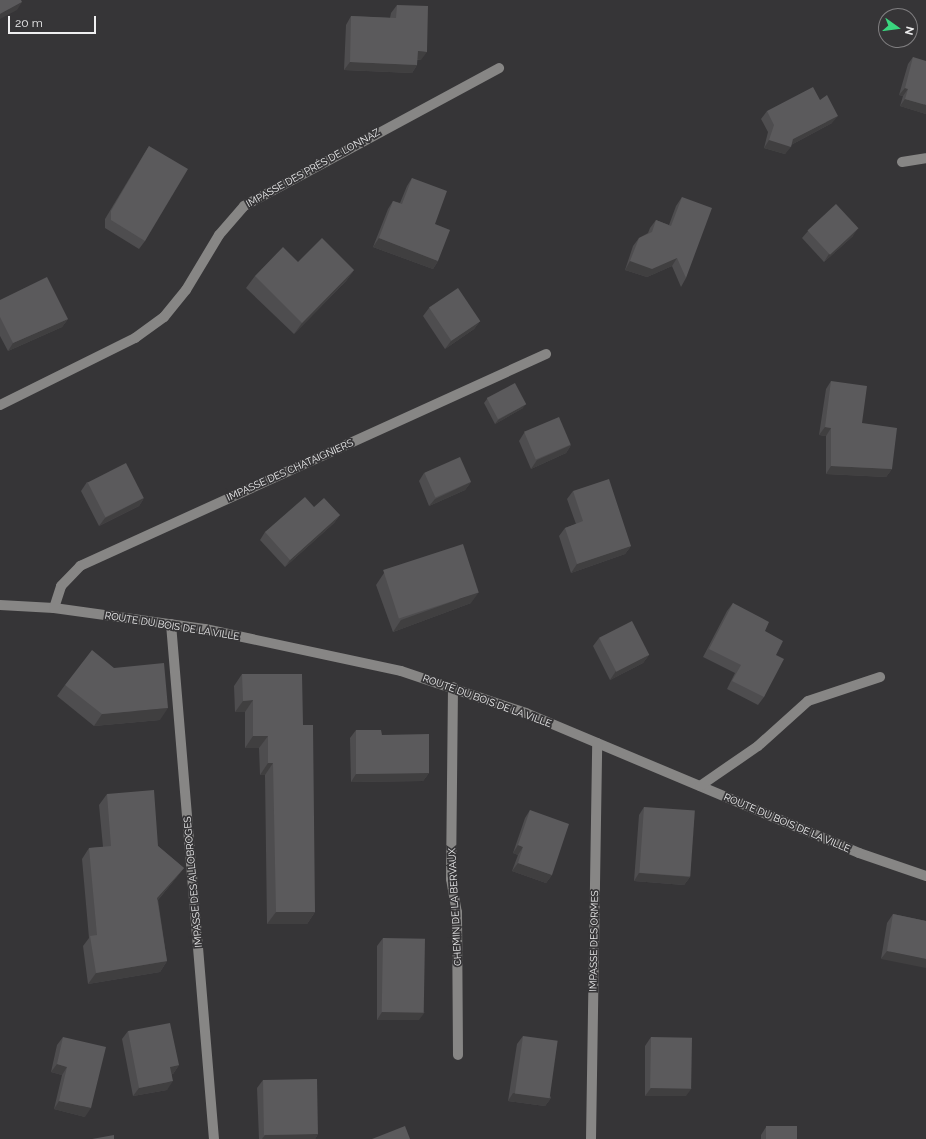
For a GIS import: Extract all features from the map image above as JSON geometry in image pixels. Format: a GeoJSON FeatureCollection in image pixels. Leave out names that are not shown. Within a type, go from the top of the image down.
{"type":"FeatureCollection","features":[{"type":"Feature","properties":{"kind":"street","name":"IMPASSE DES PRÉS DE LONNAZ"},"geometry":{"type":"LineString","coordinates":[[0,405],[135,338],[164,317],[186,290],[226,224],[244,206],[499,68]]}},
{"type":"Feature","properties":{"kind":"street"},"geometry":{"type":"LineString","coordinates":[[902,162],[926,158]]}},
{"type":"Feature","properties":{"kind":"street","name":"IMPASSE DES CHATAIGNIERS"},"geometry":{"type":"LineString","coordinates":[[54,608],[61,586],[80,566],[546,354]]}},
{"type":"Feature","properties":{"kind":"street","name":"ROUTE DU BOIS DE LA VILLE"},"geometry":{"type":"LineString","coordinates":[[0,605],[54,608],[172,624],[336,656],[453,687],[597,743],[859,853],[926,876]]}},
{"type":"Feature","properties":{"kind":"street","name":"IMPASSE DES ALLOBROGES"},"geometry":{"type":"LineString","coordinates":[[172,624],[214,1139]]}},
{"type":"Feature","properties":{"kind":"street"},"geometry":{"type":"LineString","coordinates":[[700,786],[758,746],[808,701],[880,677]]}},
{"type":"Feature","properties":{"kind":"street","name":"CHEMIN DE LA BERVAUX"},"geometry":{"type":"LineString","coordinates":[[453,687],[451,879],[457,912],[458,1055]]}},
{"type":"Feature","properties":{"kind":"street","name":"IMPASSE DES ORMES"},"geometry":{"type":"LineString","coordinates":[[591,1139],[597,743]]}},
{"type":"Feature","properties":{"kind":"building"},"geometry":{"type":"Polygon","coordinates":[[[0,0],[21,0],[22,2],[0,14],[0,0]]]}},
{"type":"Feature","properties":{"kind":"building"},"geometry":{"type":"Polygon","coordinates":[[[397,5],[428,6],[427,52],[418,51],[417,65],[350,62],[351,16],[396,18],[397,5]]]}},
{"type":"Feature","properties":{"kind":"building"},"geometry":{"type":"Polygon","coordinates":[[[913,57],[926,61],[926,105],[905,99],[908,89],[905,88],[913,57]]]}},
{"type":"Feature","properties":{"kind":"building"},"geometry":{"type":"Polygon","coordinates":[[[813,87],[820,100],[827,95],[838,116],[793,139],[791,147],[769,140],[774,125],[767,111],[813,87]]]}},
{"type":"Feature","properties":{"kind":"building"},"geometry":{"type":"Polygon","coordinates":[[[149,146],[188,169],[145,241],[111,220],[111,211],[149,146]]]}},
{"type":"Feature","properties":{"kind":"building"},"geometry":{"type":"Polygon","coordinates":[[[412,178],[447,191],[435,224],[450,230],[438,261],[379,238],[393,201],[402,204],[412,178]]]}},
{"type":"Feature","properties":{"kind":"building"},"geometry":{"type":"Polygon","coordinates":[[[682,197],[712,208],[686,278],[677,258],[652,269],[630,261],[639,238],[652,232],[656,220],[671,226],[682,197]]]}},
{"type":"Feature","properties":{"kind":"building"},"geometry":{"type":"Polygon","coordinates":[[[836,204],[859,228],[830,255],[807,231],[836,204]]]}},
{"type":"Feature","properties":{"kind":"building"},"geometry":{"type":"Polygon","coordinates":[[[322,238],[354,270],[302,323],[255,276],[283,247],[298,262],[322,238]]]}},
{"type":"Feature","properties":{"kind":"building"},"geometry":{"type":"Polygon","coordinates":[[[47,277],[68,319],[13,343],[0,317],[0,300],[47,277]]]}},
{"type":"Feature","properties":{"kind":"building"},"geometry":{"type":"Polygon","coordinates":[[[458,288],[480,321],[451,341],[429,308],[458,288]]]}},
{"type":"Feature","properties":{"kind":"building"},"geometry":{"type":"Polygon","coordinates":[[[831,381],[867,386],[862,423],[897,428],[892,469],[831,466],[831,428],[825,427],[831,381]]]}},
{"type":"Feature","properties":{"kind":"building"},"geometry":{"type":"Polygon","coordinates":[[[515,383],[526,404],[498,419],[487,398],[515,383]]]}},
{"type":"Feature","properties":{"kind":"building"},"geometry":{"type":"Polygon","coordinates":[[[559,417],[571,445],[536,459],[524,432],[559,417]]]}},
{"type":"Feature","properties":{"kind":"building"},"geometry":{"type":"Polygon","coordinates":[[[460,457],[471,482],[435,498],[424,473],[460,457]]]}},
{"type":"Feature","properties":{"kind":"building"},"geometry":{"type":"Polygon","coordinates":[[[126,463],[144,498],[105,517],[88,483],[126,463]]]}},
{"type":"Feature","properties":{"kind":"building"},"geometry":{"type":"Polygon","coordinates":[[[609,479],[631,546],[577,564],[565,528],[583,521],[573,491],[609,479]]]}},
{"type":"Feature","properties":{"kind":"building"},"geometry":{"type":"Polygon","coordinates":[[[305,497],[314,507],[324,498],[340,515],[290,560],[265,532],[305,497]]]}},
{"type":"Feature","properties":{"kind":"building"},"geometry":{"type":"Polygon","coordinates":[[[463,544],[479,593],[399,618],[383,570],[463,544]]]}},
{"type":"Feature","properties":{"kind":"building"},"geometry":{"type":"Polygon","coordinates":[[[733,603],[769,622],[765,631],[783,641],[776,655],[784,659],[764,697],[732,681],[741,665],[709,649],[733,603]]]}},
{"type":"Feature","properties":{"kind":"building"},"geometry":{"type":"Polygon","coordinates":[[[632,621],[649,655],[616,672],[599,638],[632,621]]]}},
{"type":"Feature","properties":{"kind":"building"},"geometry":{"type":"Polygon","coordinates":[[[92,650],[114,668],[164,663],[168,708],[102,714],[65,685],[92,650]]]}},
{"type":"Feature","properties":{"kind":"building"},"geometry":{"type":"Polygon","coordinates":[[[242,674],[302,674],[303,725],[313,725],[315,912],[276,912],[273,763],[268,763],[268,736],[253,736],[253,700],[243,701],[242,674]]]}},
{"type":"Feature","properties":{"kind":"building"},"geometry":{"type":"Polygon","coordinates":[[[356,730],[381,730],[382,735],[429,734],[429,773],[356,774],[356,730]]]}},
{"type":"Feature","properties":{"kind":"building"},"geometry":{"type":"Polygon","coordinates":[[[154,790],[158,846],[184,868],[157,898],[167,961],[96,973],[90,936],[97,935],[89,848],[111,846],[107,794],[154,790]]]}},
{"type":"Feature","properties":{"kind":"building"},"geometry":{"type":"Polygon","coordinates":[[[644,807],[695,811],[690,876],[639,873],[644,807]]]}},
{"type":"Feature","properties":{"kind":"building"},"geometry":{"type":"Polygon","coordinates":[[[530,810],[569,824],[552,875],[518,863],[523,847],[518,845],[530,810]]]}},
{"type":"Feature","properties":{"kind":"building"},"geometry":{"type":"Polygon","coordinates":[[[893,914],[926,921],[926,959],[887,951],[893,914]]]}},
{"type":"Feature","properties":{"kind":"building"},"geometry":{"type":"Polygon","coordinates":[[[383,938],[425,939],[424,1013],[382,1012],[383,938]]]}},
{"type":"Feature","properties":{"kind":"building"},"geometry":{"type":"Polygon","coordinates":[[[170,1023],[179,1065],[170,1067],[173,1081],[139,1088],[128,1031],[170,1023]]]}},
{"type":"Feature","properties":{"kind":"building"},"geometry":{"type":"Polygon","coordinates":[[[523,1036],[558,1041],[550,1098],[515,1093],[523,1036]]]}},
{"type":"Feature","properties":{"kind":"building"},"geometry":{"type":"Polygon","coordinates":[[[63,1037],[106,1047],[91,1108],[59,1101],[67,1067],[57,1064],[63,1037]]]}},
{"type":"Feature","properties":{"kind":"building"},"geometry":{"type":"Polygon","coordinates":[[[651,1037],[692,1038],[691,1089],[650,1088],[651,1037]]]}},
{"type":"Feature","properties":{"kind":"building"},"geometry":{"type":"Polygon","coordinates":[[[317,1079],[318,1134],[264,1135],[263,1080],[317,1079]]]}},
{"type":"Feature","properties":{"kind":"building"},"geometry":{"type":"Polygon","coordinates":[[[405,1126],[410,1139],[372,1139],[405,1126]]]}},
{"type":"Feature","properties":{"kind":"building"},"geometry":{"type":"Polygon","coordinates":[[[766,1126],[797,1126],[797,1139],[766,1139],[766,1126]]]}},
{"type":"Feature","properties":{"kind":"building"},"geometry":{"type":"Polygon","coordinates":[[[114,1135],[114,1139],[92,1139],[114,1135]]]}}]}
